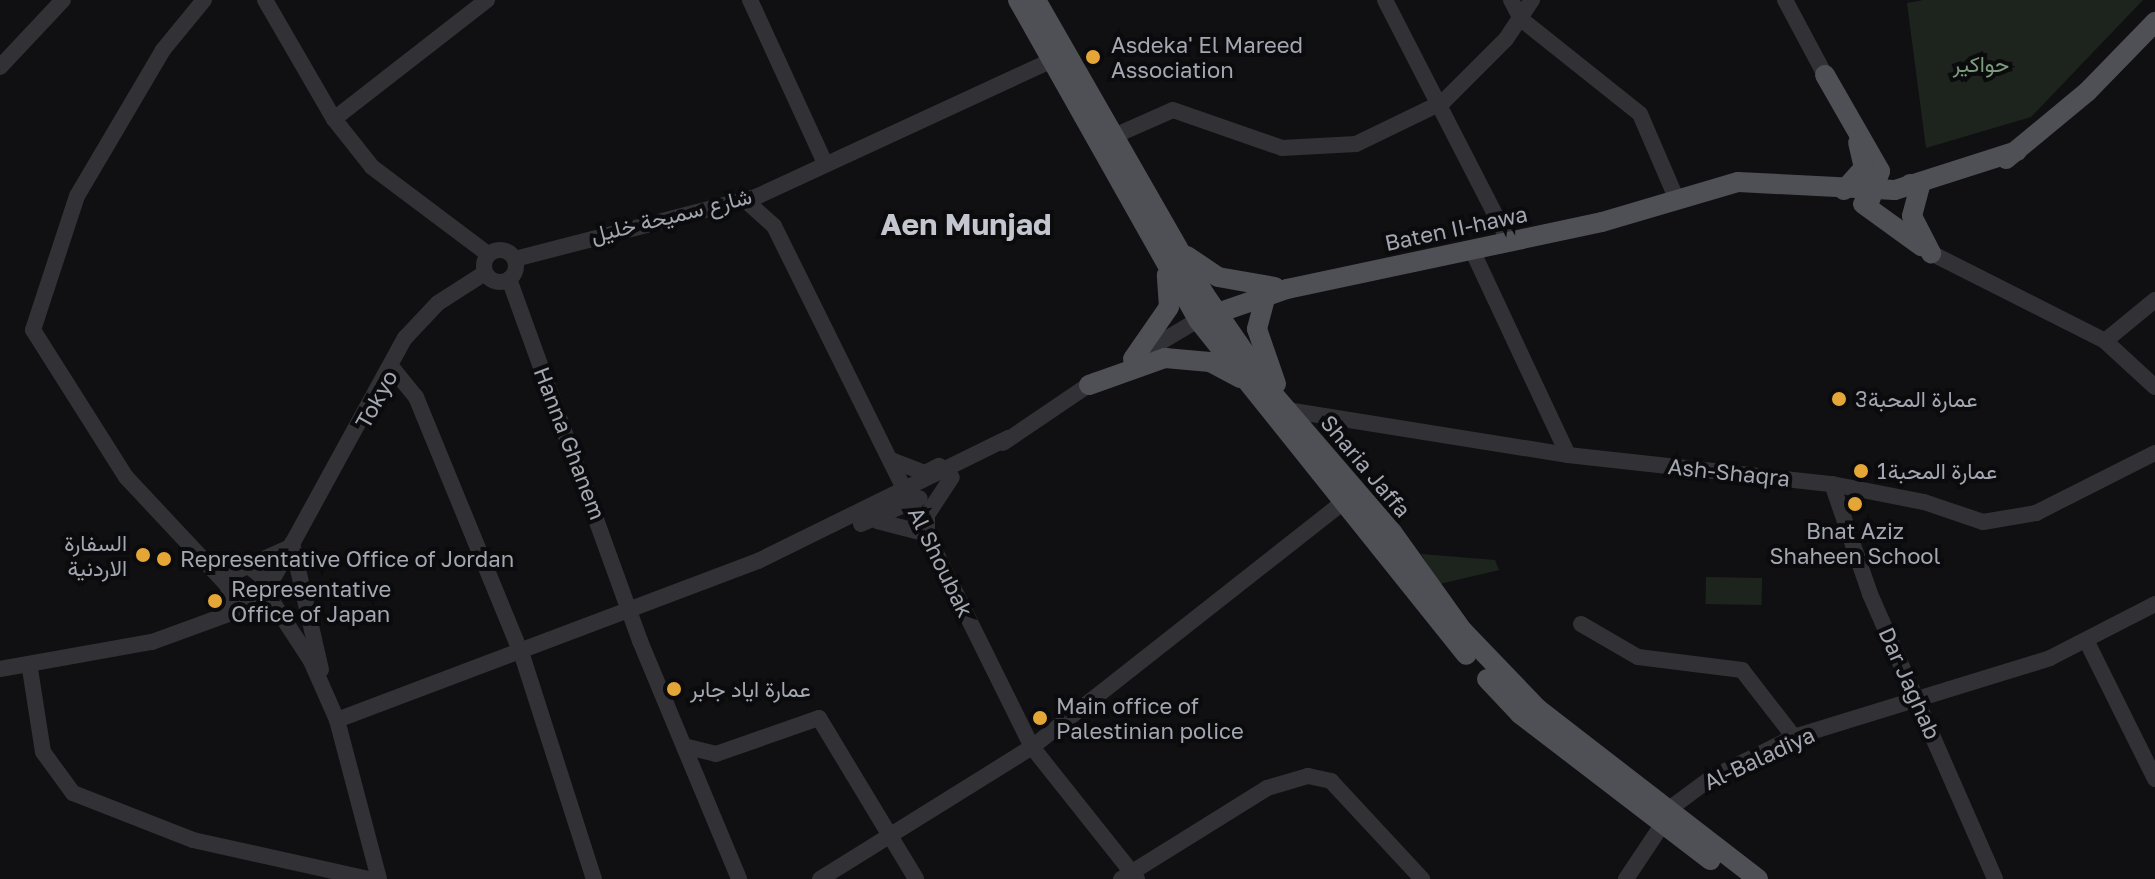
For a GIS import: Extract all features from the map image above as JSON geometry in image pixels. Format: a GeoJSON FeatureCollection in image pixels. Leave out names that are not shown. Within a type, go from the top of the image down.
{"type":"FeatureCollection","features":[{"type":"Feature","properties":{"kind":"main road","name":"Sharia Jaffa"},"geometry":{"type":"LineString","coordinates":[[1018,0],[1164,263],[1505,679],[1735,879]]}},
{"type":"Feature","properties":{"kind":"main road","name":"Sharia Jaffa"},"geometry":{"type":"LineString","coordinates":[[1036,0],[1177,246],[1208,316],[1249,383],[1343,502],[1520,714],[1667,820],[1758,879]]}},
{"type":"Feature","properties":{"kind":"main road"},"geometry":{"type":"LineString","coordinates":[[1725,188],[1871,198],[1917,193],[1982,175],[2017,151],[2155,22]]}},
{"type":"Feature","properties":{"kind":"main road"},"geometry":{"type":"LineString","coordinates":[[1825,75],[1873,153],[1892,175],[1917,193]]}},
{"type":"Feature","properties":{"kind":"main road"},"geometry":{"type":"LineString","coordinates":[[1825,75],[1865,161],[1844,190]]}},
{"type":"Feature","properties":{"kind":"main road"},"geometry":{"type":"LineString","coordinates":[[1871,198],[1873,153]]}},
{"type":"Feature","properties":{"kind":"main road"},"geometry":{"type":"LineString","coordinates":[[1725,188],[1749,182],[1844,190],[1871,198],[1931,253]]}},
{"type":"Feature","properties":{"kind":"main road","name":"Baten II-hawa"},"geometry":{"type":"LineString","coordinates":[[1208,316],[1287,289],[1472,250],[1725,188]]}},
{"type":"Feature","properties":{"kind":"main road"},"geometry":{"type":"LineString","coordinates":[[1917,193],[1916,226],[1931,253]]}},
{"type":"Feature","properties":{"kind":"main road"},"geometry":{"type":"LineString","coordinates":[[1177,246],[1218,277],[1287,289]]}},
{"type":"Feature","properties":{"kind":"main road"},"geometry":{"type":"LineString","coordinates":[[1133,359],[1169,307],[1164,263]]}},
{"type":"Feature","properties":{"kind":"main road"},"geometry":{"type":"LineString","coordinates":[[1266,295],[1257,329],[1287,410]]}},
{"type":"Feature","properties":{"kind":"main road"},"geometry":{"type":"LineString","coordinates":[[1089,385],[1181,358],[1210,362],[1249,383]]}},
{"type":"Feature","properties":{"kind":"street"},"geometry":{"type":"LineString","coordinates":[[0,67],[63,0]]}},
{"type":"Feature","properties":{"kind":"street"},"geometry":{"type":"LineString","coordinates":[[204,0],[163,50],[77,196],[33,330],[126,477],[201,553],[244,610],[288,629]]}},
{"type":"Feature","properties":{"kind":"street"},"geometry":{"type":"LineString","coordinates":[[265,0],[334,119],[390,184],[488,254]]}},
{"type":"Feature","properties":{"kind":"street"},"geometry":{"type":"LineString","coordinates":[[334,119],[487,0]]}},
{"type":"Feature","properties":{"kind":"street"},"geometry":{"type":"LineString","coordinates":[[750,0],[824,161]]}},
{"type":"Feature","properties":{"kind":"street"},"geometry":{"type":"LineString","coordinates":[[1385,0],[1443,102],[1509,241]]}},
{"type":"Feature","properties":{"kind":"street"},"geometry":{"type":"LineString","coordinates":[[1511,0],[1521,19],[1640,114],[1677,200]]}},
{"type":"Feature","properties":{"kind":"street"},"geometry":{"type":"LineString","coordinates":[[1114,136],[1173,110],[1282,148],[1356,144],[1443,102],[1521,19],[1532,0]]}},
{"type":"Feature","properties":{"kind":"street"},"geometry":{"type":"LineString","coordinates":[[1785,0],[1825,75]]}},
{"type":"Feature","properties":{"kind":"street","name":"شارع سميحة خليل"},"geometry":{"type":"LineString","coordinates":[[515,259],[744,199],[1050,61]]}},
{"type":"Feature","properties":{"kind":"street","name":"Al Shoubak"},"geometry":{"type":"LineString","coordinates":[[774,226],[776,184]]}},
{"type":"Feature","properties":{"kind":"street","name":"Al Shoubak"},"geometry":{"type":"LineString","coordinates":[[744,199],[774,226],[1032,747],[1130,877]]}},
{"type":"Feature","properties":{"kind":"street"},"geometry":{"type":"LineString","coordinates":[[503,250],[515,259],[509,279],[498,282],[485,273],[488,254],[503,250]]}},
{"type":"Feature","properties":{"kind":"street"},"geometry":{"type":"LineString","coordinates":[[1472,250],[1568,455]]}},
{"type":"Feature","properties":{"kind":"street"},"geometry":{"type":"LineString","coordinates":[[1931,253],[2105,341],[2155,387]]}},
{"type":"Feature","properties":{"kind":"street","name":"Tokyo"},"geometry":{"type":"LineString","coordinates":[[268,590],[291,545],[394,370],[418,320],[485,273]]}},
{"type":"Feature","properties":{"kind":"street","name":"Hanna Ghanem"},"geometry":{"type":"LineString","coordinates":[[509,279],[684,746],[739,879]]}},
{"type":"Feature","properties":{"kind":"street"},"geometry":{"type":"LineString","coordinates":[[2105,341],[2155,300]]}},
{"type":"Feature","properties":{"kind":"street"},"geometry":{"type":"LineString","coordinates":[[758,561],[952,477],[1089,385],[1208,316]]}},
{"type":"Feature","properties":{"kind":"street"},"geometry":{"type":"LineString","coordinates":[[394,370],[416,397],[522,655],[594,879]]}},
{"type":"Feature","properties":{"kind":"street","name":"Ash-Shaqra"},"geometry":{"type":"LineString","coordinates":[[1287,410],[1568,455],[1832,484],[1999,523],[2036,513],[2155,453]]}},
{"type":"Feature","properties":{"kind":"street"},"geometry":{"type":"LineString","coordinates":[[890,459],[925,473],[1008,438]]}},
{"type":"Feature","properties":{"kind":"street"},"geometry":{"type":"LineString","coordinates":[[337,720],[522,655],[632,608],[867,522],[981,451]]}},
{"type":"Feature","properties":{"kind":"street"},"geometry":{"type":"LineString","coordinates":[[867,522],[890,520],[928,535],[927,515],[952,477]]}},
{"type":"Feature","properties":{"kind":"street","name":"Dar Jaghab"},"geometry":{"type":"LineString","coordinates":[[1832,484],[1995,879]]}},
{"type":"Feature","properties":{"kind":"street"},"geometry":{"type":"LineString","coordinates":[[820,879],[1032,747],[1343,502]]}},
{"type":"Feature","properties":{"kind":"street"},"geometry":{"type":"LineString","coordinates":[[216,618],[227,590],[247,568],[291,545],[323,687]]}},
{"type":"Feature","properties":{"kind":"street"},"geometry":{"type":"LineString","coordinates":[[201,553],[247,568],[268,590],[323,687],[337,720],[379,879]]}},
{"type":"Feature","properties":{"kind":"street"},"geometry":{"type":"LineString","coordinates":[[0,669],[30,669],[152,642],[244,610],[268,590]]}},
{"type":"Feature","properties":{"kind":"street","name":"Al-Baladiya"},"geometry":{"type":"LineString","coordinates":[[1626,879],[1667,820],[1695,787],[1794,737],[1919,701],[2087,642],[2155,604]]}},
{"type":"Feature","properties":{"kind":"street"},"geometry":{"type":"LineString","coordinates":[[1581,624],[1638,657],[1742,670],[1755,678],[1794,737]]}},
{"type":"Feature","properties":{"kind":"street"},"geometry":{"type":"LineString","coordinates":[[2087,642],[2155,779]]}},
{"type":"Feature","properties":{"kind":"street"},"geometry":{"type":"LineString","coordinates":[[30,669],[43,752],[73,793],[193,840],[369,879]]}},
{"type":"Feature","properties":{"kind":"street"},"geometry":{"type":"LineString","coordinates":[[684,746],[716,754],[819,718],[916,879]]}},
{"type":"Feature","properties":{"kind":"street"},"geometry":{"type":"LineString","coordinates":[[1130,877],[1267,788],[1308,776],[1331,781],[1422,879]]}},
{"type":"Feature","properties":{"kind":"green space","name":"حواكير"},"geometry":{"type":"Polygon","coordinates":[[[1923,0],[2143,0],[2031,117],[1926,148],[1907,3],[1923,0]]]}},
{"type":"Feature","properties":{"kind":"green space"},"geometry":{"type":"Polygon","coordinates":[[[1421,554],[1495,560],[1499,570],[1440,584],[1421,554]]]}},
{"type":"Feature","properties":{"kind":"green space"},"geometry":{"type":"Polygon","coordinates":[[[1706,577],[1762,578],[1762,605],[1706,604],[1706,577]]]}},
{"type":"Feature","properties":{"kind":"place","name":"Asdeka' El Mareed Association"},"geometry":{"type":"Point","coordinates":[1093,57]}},
{"type":"Feature","properties":{"kind":"place","name":"عمارة المحبة3"},"geometry":{"type":"Point","coordinates":[1839,399]}},
{"type":"Feature","properties":{"kind":"place","name":"عمارة المحبة1"},"geometry":{"type":"Point","coordinates":[1861,471]}},
{"type":"Feature","properties":{"kind":"place","name":"Bnat Aziz Shaheen School"},"geometry":{"type":"Point","coordinates":[1855,504]}},
{"type":"Feature","properties":{"kind":"place","name":"السفارة الاردنية"},"geometry":{"type":"Point","coordinates":[143,555]}},
{"type":"Feature","properties":{"kind":"place","name":"Representative Office of Jordan"},"geometry":{"type":"Point","coordinates":[164,559]}},
{"type":"Feature","properties":{"kind":"place","name":"Representative Office of Japan"},"geometry":{"type":"Point","coordinates":[215,601]}},
{"type":"Feature","properties":{"kind":"place","name":"عمارة اياد جابر"},"geometry":{"type":"Point","coordinates":[674,689]}},
{"type":"Feature","properties":{"kind":"place","name":"Main office of Palestinian police"},"geometry":{"type":"Point","coordinates":[1040,718]}},
{"type":"Feature","properties":{"kind":"district","name":"Aen Munjad"},"geometry":{"type":"Point","coordinates":[966,224]}}]}
